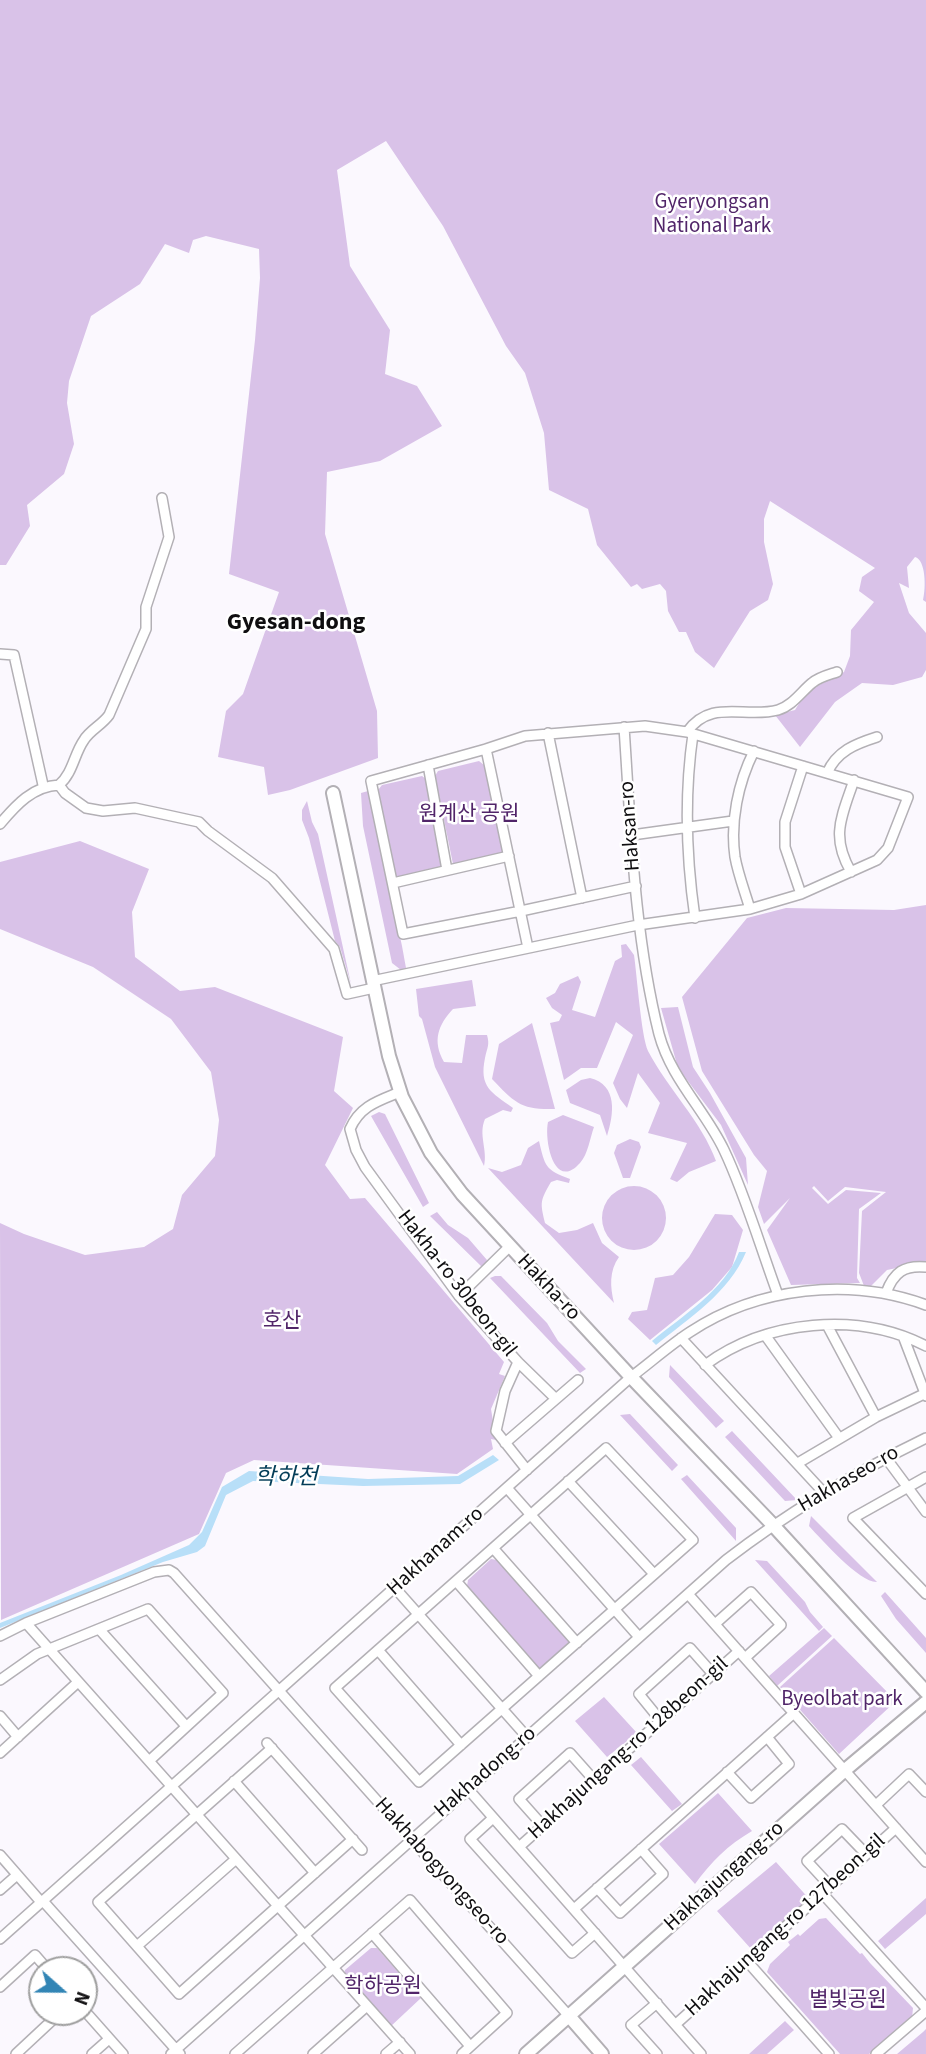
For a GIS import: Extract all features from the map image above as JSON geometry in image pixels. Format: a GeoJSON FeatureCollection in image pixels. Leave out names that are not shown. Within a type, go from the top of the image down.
{"type":"FeatureCollection","features":[{"type":"Feature","properties":{"kind":"street"},"geometry":{"type":"LineString","coordinates":[[0,824],[14,807],[43,785],[59,785],[66,779],[84,739],[109,715],[146,629],[146,607],[169,537],[162,498]]}},
{"type":"Feature","properties":{"kind":"street"},"geometry":{"type":"LineString","coordinates":[[0,654],[14,655],[43,785]]}},
{"type":"Feature","properties":{"kind":"street"},"geometry":{"type":"LineString","coordinates":[[695,918],[687,866],[690,733],[700,718],[714,713],[732,710],[760,713],[780,710],[814,681],[837,672]]}},
{"type":"Feature","properties":{"kind":"street"},"geometry":{"type":"LineString","coordinates":[[59,785],[65,793],[86,808],[103,811],[135,808],[199,822],[272,878],[334,949],[347,994],[373,985],[528,948],[638,925],[750,909],[801,894],[877,860],[888,848],[908,797],[690,733],[645,726],[525,736],[486,749],[461,751],[428,765],[372,781],[403,934],[636,886]]}},
{"type":"Feature","properties":{"kind":"street","name":"Haksan-ro"},"geometry":{"type":"LineString","coordinates":[[624,727],[638,925],[659,1035],[668,1058],[724,1150],[778,1296]]}},
{"type":"Feature","properties":{"kind":"street"},"geometry":{"type":"LineString","coordinates":[[548,733],[582,898]]}},
{"type":"Feature","properties":{"kind":"street"},"geometry":{"type":"LineString","coordinates":[[827,773],[836,758],[845,750],[877,737]]}},
{"type":"Feature","properties":{"kind":"street"},"geometry":{"type":"LineString","coordinates":[[486,749],[528,948]]}},
{"type":"Feature","properties":{"kind":"street"},"geometry":{"type":"LineString","coordinates":[[750,909],[735,858],[733,821],[748,763],[754,751]]}},
{"type":"Feature","properties":{"kind":"street"},"geometry":{"type":"LineString","coordinates":[[428,765],[447,870]]}},
{"type":"Feature","properties":{"kind":"street"},"geometry":{"type":"LineString","coordinates":[[801,894],[785,847],[785,822],[803,766]]}},
{"type":"Feature","properties":{"kind":"street"},"geometry":{"type":"LineString","coordinates":[[850,872],[842,858],[838,839],[854,780]]}},
{"type":"Feature","properties":{"kind":"street","name":"Hakha-ro"},"geometry":{"type":"LineString","coordinates":[[333,793],[389,1056],[400,1092],[431,1153],[462,1194],[509,1247],[772,1524],[926,1692]]}},
{"type":"Feature","properties":{"kind":"street"},"geometry":{"type":"LineString","coordinates":[[632,835],[733,821]]}},
{"type":"Feature","properties":{"kind":"street"},"geometry":{"type":"LineString","coordinates":[[393,883],[509,856]]}},
{"type":"Feature","properties":{"kind":"street","name":"Hakha-ro 30beon-gil"},"geometry":{"type":"LineString","coordinates":[[400,1092],[360,1111],[350,1129],[351,1138],[365,1167],[460,1296],[518,1362],[556,1399]]}},
{"type":"Feature","properties":{"kind":"street"},"geometry":{"type":"LineString","coordinates":[[460,1296],[509,1247]]}},
{"type":"Feature","properties":{"kind":"street"},"geometry":{"type":"LineString","coordinates":[[887,1293],[891,1280],[900,1271],[912,1266],[926,1267]]}},
{"type":"Feature","properties":{"kind":"street","name":"Hakhanam-ro"},"geometry":{"type":"LineString","coordinates":[[0,1938],[631,1377],[681,1338],[730,1311],[754,1301],[778,1296],[826,1290],[887,1293],[926,1305]]}},
{"type":"Feature","properties":{"kind":"street"},"geometry":{"type":"LineString","coordinates":[[705,1365],[719,1354],[765,1335],[795,1328],[827,1325],[867,1326],[926,1346]]}},
{"type":"Feature","properties":{"kind":"street"},"geometry":{"type":"LineString","coordinates":[[827,1325],[876,1417]]}},
{"type":"Feature","properties":{"kind":"street"},"geometry":{"type":"LineString","coordinates":[[765,1335],[839,1438]]}},
{"type":"Feature","properties":{"kind":"street"},"geometry":{"type":"LineString","coordinates":[[797,1463],[876,1417],[926,1394],[903,1336]]}},
{"type":"Feature","properties":{"kind":"street"},"geometry":{"type":"LineString","coordinates":[[681,1338],[825,1494]]}},
{"type":"Feature","properties":{"kind":"street"},"geometry":{"type":"LineString","coordinates":[[518,1362],[505,1391],[496,1431],[527,1470]]}},
{"type":"Feature","properties":{"kind":"street"},"geometry":{"type":"LineString","coordinates":[[505,1443],[578,1380]]}},
{"type":"Feature","properties":{"kind":"street","name":"Hakhaseo-ro"},"geometry":{"type":"LineString","coordinates":[[772,1524],[926,1438]]}},
{"type":"Feature","properties":{"kind":"street"},"geometry":{"type":"LineString","coordinates":[[606,1448],[693,1540],[419,1783],[335,1688],[568,1481],[606,1448]]}},
{"type":"Feature","properties":{"kind":"street"},"geometry":{"type":"LineString","coordinates":[[886,1458],[926,1512]]}},
{"type":"Feature","properties":{"kind":"street"},"geometry":{"type":"LineString","coordinates":[[926,1477],[853,1518],[926,1594]]}},
{"type":"Feature","properties":{"kind":"street"},"geometry":{"type":"LineString","coordinates":[[568,1481],[654,1574]]}},
{"type":"Feature","properties":{"kind":"street"},"geometry":{"type":"LineString","coordinates":[[507,1488],[639,1637]]}},
{"type":"Feature","properties":{"kind":"street","name":"Hakhadong-ro"},"geometry":{"type":"LineString","coordinates":[[176,2052],[411,1838],[726,1560],[772,1524]]}},
{"type":"Feature","properties":{"kind":"street"},"geometry":{"type":"LineString","coordinates":[[493,1548],[577,1643]]}},
{"type":"Feature","properties":{"kind":"street","name":"Hakhabogyongseo-ro"},"geometry":{"type":"LineString","coordinates":[[26,1623],[154,1572],[169,1570],[196,1597],[602,2054]]}},
{"type":"Feature","properties":{"kind":"street"},"geometry":{"type":"LineString","coordinates":[[456,1581],[540,1676]]}},
{"type":"Feature","properties":{"kind":"street"},"geometry":{"type":"LineString","coordinates":[[395,1588],[527,1737]]}},
{"type":"Feature","properties":{"kind":"street","name":"Hakhajungang-ro 128beon-gil"},"geometry":{"type":"LineString","coordinates":[[519,1847],[713,1674],[781,1625],[751,1592],[715,1624]]}},
{"type":"Feature","properties":{"kind":"street","name":"Hakhajungang-ro 128beon-gil"},"geometry":{"type":"LineString","coordinates":[[688,1594],[845,1770]]}},
{"type":"Feature","properties":{"kind":"street"},"geometry":{"type":"LineString","coordinates":[[0,1680],[48,1648],[148,1609],[223,1693],[149,1760]]}},
{"type":"Feature","properties":{"kind":"street"},"geometry":{"type":"LineString","coordinates":[[0,1636],[26,1623],[410,2054]]}},
{"type":"Feature","properties":{"kind":"street"},"geometry":{"type":"LineString","coordinates":[[99,1629],[186,1726]]}},
{"type":"Feature","properties":{"kind":"street"},"geometry":{"type":"LineString","coordinates":[[660,1721],[639,1694],[690,1648],[713,1674]]}},
{"type":"Feature","properties":{"kind":"street"},"geometry":{"type":"LineString","coordinates":[[378,1650],[461,1745]]}},
{"type":"Feature","properties":{"kind":"street"},"geometry":{"type":"LineString","coordinates":[[0,1753],[78,1682]]}},
{"type":"Feature","properties":{"kind":"street","name":"Hakhajungang-ro"},"geometry":{"type":"LineString","coordinates":[[526,2054],[845,1770],[926,1702]]}},
{"type":"Feature","properties":{"kind":"street"},"geometry":{"type":"LineString","coordinates":[[574,1909],[794,1713]]}},
{"type":"Feature","properties":{"kind":"street"},"geometry":{"type":"LineString","coordinates":[[0,1716],[18,1737]]}},
{"type":"Feature","properties":{"kind":"street"},"geometry":{"type":"LineString","coordinates":[[727,1772],[751,1798],[789,1764],[767,1737]]}},
{"type":"Feature","properties":{"kind":"street"},"geometry":{"type":"LineString","coordinates":[[353,1839],[179,1994],[98,1902],[197,1815],[269,1745],[353,1839],[362,1850]]}},
{"type":"Feature","properties":{"kind":"street"},"geometry":{"type":"LineString","coordinates":[[543,1826],[519,1799],[560,1762],[570,1753],[594,1780]]}},
{"type":"Feature","properties":{"kind":"street","name":"Hakhajungang-ro 127beon-gil"},"geometry":{"type":"LineString","coordinates":[[845,1770],[926,1862]]}},
{"type":"Feature","properties":{"kind":"street","name":"Hakhajungang-ro 127beon-gil"},"geometry":{"type":"LineString","coordinates":[[876,1805],[909,1774],[926,1792]]}},
{"type":"Feature","properties":{"kind":"street"},"geometry":{"type":"LineString","coordinates":[[234,1781],[315,1873]]}},
{"type":"Feature","properties":{"kind":"street"},"geometry":{"type":"LineString","coordinates":[[468,1789],[701,2054]]}},
{"type":"Feature","properties":{"kind":"street"},"geometry":{"type":"LineString","coordinates":[[493,1818],[470,1839],[572,1954],[595,1933]]}},
{"type":"Feature","properties":{"kind":"street","name":"Hakhajungang-ro 127beon-gil"},"geometry":{"type":"LineString","coordinates":[[676,2025],[896,1828]]}},
{"type":"Feature","properties":{"kind":"street"},"geometry":{"type":"LineString","coordinates":[[866,1854],[842,1829],[807,1861],[826,1890],[926,2009],[876,2054]]}},
{"type":"Feature","properties":{"kind":"street"},"geometry":{"type":"LineString","coordinates":[[597,1888],[620,1913],[663,1874],[641,1849]]}},
{"type":"Feature","properties":{"kind":"street"},"geometry":{"type":"LineString","coordinates":[[0,1855],[176,2052]]}},
{"type":"Feature","properties":{"kind":"street"},"geometry":{"type":"LineString","coordinates":[[137,1946],[236,1858]]}},
{"type":"Feature","properties":{"kind":"street"},"geometry":{"type":"LineString","coordinates":[[0,1891],[17,1875]]}},
{"type":"Feature","properties":{"kind":"street"},"geometry":{"type":"LineString","coordinates":[[234,2054],[410,1900],[507,2013],[462,2054]]}},
{"type":"Feature","properties":{"kind":"street"},"geometry":{"type":"LineString","coordinates":[[372,1933],[470,2046]]}},
{"type":"Feature","properties":{"kind":"street"},"geometry":{"type":"LineString","coordinates":[[0,1987],[28,1961]]}},
{"type":"Feature","properties":{"kind":"street"},"geometry":{"type":"LineString","coordinates":[[746,1961],[829,2054]]}},
{"type":"Feature","properties":{"kind":"street"},"geometry":{"type":"LineString","coordinates":[[657,2003],[631,2025],[657,2054]]}},
{"type":"Feature","properties":{"kind":"street"},"geometry":{"type":"LineString","coordinates":[[313,2054],[367,2006]]}},
{"type":"Feature","properties":{"kind":"street"},"geometry":{"type":"LineString","coordinates":[[16,2054],[46,2026]]}},
{"type":"Feature","properties":{"kind":"street"},"geometry":{"type":"LineString","coordinates":[[98,2026],[123,2054]]}},
{"type":"Feature","properties":{"kind":"street"},"geometry":{"type":"LineString","coordinates":[[92,2054],[109,2039]]}},
{"type":"Feature","properties":{"kind":"street"},"geometry":{"type":"LineString","coordinates":[[386,2054],[400,2042]]}},
{"type":"Feature","properties":{"kind":"green space","name":"Gyeryongsan National Park"},"geometry":{"type":"Polygon","coordinates":[[[0,0],[926,0],[926,602],[923,600],[925,582],[919,559],[915,557],[907,567],[909,588],[899,583],[909,613],[926,633],[926,670],[922,677],[893,685],[862,683],[835,702],[800,747],[775,715],[795,710],[806,692],[844,672],[850,656],[851,630],[874,602],[859,591],[862,577],[875,568],[770,501],[764,519],[764,542],[773,584],[768,600],[750,611],[714,668],[695,652],[686,632],[679,632],[668,611],[666,591],[660,584],[642,589],[637,584],[631,587],[597,545],[588,509],[549,490],[544,433],[525,373],[506,346],[443,226],[386,141],[337,170],[350,266],[390,330],[385,374],[417,386],[442,426],[380,461],[327,472],[325,534],[377,711],[378,758],[290,790],[268,795],[264,767],[218,757],[226,711],[243,694],[279,592],[229,574],[255,340],[260,278],[259,249],[206,236],[193,240],[189,253],[165,244],[140,284],[91,316],[69,381],[67,403],[74,444],[64,474],[27,505],[30,526],[6,565],[0,565],[0,0]]]}},
{"type":"Feature","properties":{"kind":"green space","name":"원계산 공원"},"geometry":{"type":"Polygon","coordinates":[[[479,761],[484,765],[504,853],[457,866],[453,864],[435,776],[438,771],[479,761]]]}},
{"type":"Feature","properties":{"kind":"green space"},"geometry":{"type":"Polygon","coordinates":[[[422,776],[426,779],[443,866],[441,869],[400,878],[395,875],[378,790],[382,785],[422,776]]]}},
{"type":"Feature","properties":{"kind":"green space"},"geometry":{"type":"Polygon","coordinates":[[[368,791],[402,946],[406,968],[401,970],[392,963],[363,826],[361,793],[368,791]]]}},
{"type":"Feature","properties":{"kind":"green space"},"geometry":{"type":"Polygon","coordinates":[[[307,801],[318,834],[351,984],[340,947],[335,941],[302,820],[302,810],[307,801]]]}},
{"type":"Feature","properties":{"kind":"green space","name":"호산"},"geometry":{"type":"Polygon","coordinates":[[[80,841],[149,869],[132,912],[135,957],[180,991],[215,987],[343,1037],[334,1091],[353,1108],[325,1165],[350,1199],[365,1198],[504,1362],[499,1374],[505,1376],[491,1409],[496,1440],[491,1439],[493,1449],[457,1474],[254,1460],[226,1473],[199,1534],[1,1620],[0,1223],[85,1255],[144,1247],[173,1229],[182,1195],[215,1156],[219,1120],[211,1072],[171,1019],[93,967],[0,929],[0,862],[80,841]]]}},
{"type":"Feature","properties":{"kind":"green space"},"geometry":{"type":"Polygon","coordinates":[[[926,905],[926,1262],[887,1270],[866,1291],[859,1273],[862,1211],[886,1192],[845,1187],[828,1201],[814,1186],[812,1188],[828,1204],[846,1190],[881,1193],[859,1209],[857,1278],[860,1283],[791,1285],[767,1230],[790,1198],[764,1224],[758,1207],[767,1171],[754,1155],[702,1071],[682,997],[747,918],[786,908],[894,910],[926,905]]]}},
{"type":"Feature","properties":{"kind":"green space"},"geometry":{"type":"Polygon","coordinates":[[[626,944],[634,955],[641,1019],[648,1051],[694,1119],[716,1161],[689,1172],[677,1182],[670,1179],[687,1143],[648,1133],[660,1103],[638,1073],[627,1108],[613,1083],[633,1035],[616,1022],[597,1068],[581,1068],[564,1080],[550,1023],[559,1021],[562,1015],[552,1008],[546,998],[555,993],[560,984],[578,976],[581,982],[572,1010],[595,1017],[615,961],[622,957],[621,945],[626,944]]]}},
{"type":"Feature","properties":{"kind":"green space"},"geometry":{"type":"Polygon","coordinates":[[[472,980],[476,1006],[453,1009],[440,1027],[438,1047],[444,1062],[462,1063],[466,1035],[487,1035],[485,1082],[493,1093],[513,1108],[511,1112],[503,1110],[485,1119],[482,1131],[484,1166],[435,1067],[419,1016],[416,989],[472,980]]]}},
{"type":"Feature","properties":{"kind":"green space"},"geometry":{"type":"Polygon","coordinates":[[[678,1007],[693,1067],[746,1158],[748,1185],[721,1125],[678,1068],[661,1008],[678,1007]]]}},
{"type":"Feature","properties":{"kind":"green space"},"geometry":{"type":"Polygon","coordinates":[[[532,1023],[555,1109],[534,1108],[519,1103],[492,1079],[499,1044],[532,1023]]]}},
{"type":"Feature","properties":{"kind":"green space"},"geometry":{"type":"Polygon","coordinates":[[[590,1078],[599,1082],[610,1094],[612,1110],[607,1136],[600,1115],[570,1103],[566,1090],[581,1080],[590,1078]]]}},
{"type":"Feature","properties":{"kind":"green space"},"geometry":{"type":"Polygon","coordinates":[[[379,1112],[385,1114],[429,1203],[423,1207],[371,1116],[379,1112]]]}},
{"type":"Feature","properties":{"kind":"green space"},"geometry":{"type":"Polygon","coordinates":[[[563,1115],[594,1127],[583,1159],[571,1170],[563,1171],[557,1168],[553,1160],[547,1130],[548,1122],[563,1115]]]}},
{"type":"Feature","properties":{"kind":"green space"},"geometry":{"type":"Polygon","coordinates":[[[630,1139],[639,1142],[641,1147],[630,1178],[623,1178],[614,1153],[617,1145],[630,1139]]]}},
{"type":"Feature","properties":{"kind":"green space"},"geometry":{"type":"Polygon","coordinates":[[[539,1141],[547,1166],[555,1173],[570,1179],[569,1183],[557,1180],[551,1182],[547,1188],[542,1202],[545,1223],[559,1233],[577,1230],[593,1223],[602,1243],[619,1257],[611,1279],[614,1303],[488,1168],[502,1172],[521,1165],[528,1148],[539,1141]]]}},
{"type":"Feature","properties":{"kind":"green space"},"geometry":{"type":"Polygon","coordinates":[[[634,1186],[652,1192],[660,1200],[666,1218],[660,1236],[652,1244],[634,1250],[616,1244],[608,1236],[602,1218],[608,1200],[616,1192],[634,1186]]]}},
{"type":"Feature","properties":{"kind":"green space"},"geometry":{"type":"Polygon","coordinates":[[[437,1212],[448,1225],[468,1238],[487,1260],[483,1268],[430,1216],[437,1212]]]}},
{"type":"Feature","properties":{"kind":"green space"},"geometry":{"type":"Polygon","coordinates":[[[715,1214],[732,1215],[743,1230],[732,1267],[712,1290],[650,1340],[628,1319],[632,1312],[647,1310],[655,1278],[673,1275],[689,1257],[715,1214]]]}},
{"type":"Feature","properties":{"kind":"green space"},"geometry":{"type":"Polygon","coordinates":[[[501,1276],[547,1323],[558,1341],[586,1369],[580,1373],[490,1278],[501,1276]]]}},
{"type":"Feature","properties":{"kind":"green space"},"geometry":{"type":"Polygon","coordinates":[[[670,1365],[724,1421],[716,1428],[669,1377],[670,1365]]]}},
{"type":"Feature","properties":{"kind":"green space"},"geometry":{"type":"Polygon","coordinates":[[[630,1414],[678,1465],[672,1471],[620,1415],[630,1414]]]}},
{"type":"Feature","properties":{"kind":"green space"},"geometry":{"type":"Polygon","coordinates":[[[732,1431],[797,1500],[785,1501],[725,1437],[732,1431]]]}},
{"type":"Feature","properties":{"kind":"green space"},"geometry":{"type":"Polygon","coordinates":[[[687,1475],[736,1528],[736,1541],[681,1479],[687,1475]]]}},
{"type":"Feature","properties":{"kind":"green space"},"geometry":{"type":"Polygon","coordinates":[[[811,1516],[877,1582],[861,1576],[832,1550],[809,1526],[811,1516]]]}},
{"type":"Feature","properties":{"kind":"green space"},"geometry":{"type":"Polygon","coordinates":[[[491,1559],[497,1560],[570,1641],[569,1648],[545,1670],[539,1670],[467,1586],[468,1580],[491,1559]]]}},
{"type":"Feature","properties":{"kind":"green space"},"geometry":{"type":"Polygon","coordinates":[[[755,1560],[767,1561],[805,1602],[823,1627],[819,1631],[755,1560]]]}},
{"type":"Feature","properties":{"kind":"green space"},"geometry":{"type":"Polygon","coordinates":[[[885,1592],[926,1638],[926,1653],[896,1619],[881,1596],[885,1592]]]}},
{"type":"Feature","properties":{"kind":"green space"},"geometry":{"type":"Polygon","coordinates":[[[824,1628],[832,1636],[777,1686],[769,1676],[824,1628]]]}},
{"type":"Feature","properties":{"kind":"green space","name":"Byeolbat park"},"geometry":{"type":"Polygon","coordinates":[[[834,1638],[896,1701],[839,1754],[780,1687],[834,1638]]]}},
{"type":"Feature","properties":{"kind":"green space"},"geometry":{"type":"Polygon","coordinates":[[[604,1697],[637,1733],[607,1757],[575,1721],[604,1697]]]}},
{"type":"Feature","properties":{"kind":"green space"},"geometry":{"type":"Polygon","coordinates":[[[641,1757],[682,1804],[672,1811],[631,1765],[641,1757]]]}},
{"type":"Feature","properties":{"kind":"green space"},"geometry":{"type":"Polygon","coordinates":[[[718,1793],[752,1831],[720,1854],[695,1884],[659,1844],[718,1793]]]}},
{"type":"Feature","properties":{"kind":"green space"},"geometry":{"type":"Polygon","coordinates":[[[776,1862],[812,1902],[752,1950],[717,1911],[776,1862]]]}},
{"type":"Feature","properties":{"kind":"green space"},"geometry":{"type":"Polygon","coordinates":[[[926,1898],[926,1914],[885,1949],[878,1941],[926,1898]]]}},
{"type":"Feature","properties":{"kind":"green space","name":"별빛공원"},"geometry":{"type":"Polygon","coordinates":[[[826,1918],[913,2008],[912,2018],[869,2054],[840,2054],[767,1972],[770,1964],[790,1945],[788,1942],[798,1934],[800,1936],[819,1919],[826,1918]]]}},
{"type":"Feature","properties":{"kind":"green space","name":"학하공원"},"geometry":{"type":"Polygon","coordinates":[[[371,1948],[377,1948],[421,1998],[390,2027],[344,1975],[345,1970],[371,1948]]]}},
{"type":"Feature","properties":{"kind":"green space"},"geometry":{"type":"Polygon","coordinates":[[[785,2021],[794,2030],[767,2054],[749,2054],[785,2021]]]}},
{"type":"Feature","properties":{"kind":"green space"},"geometry":{"type":"Polygon","coordinates":[[[926,2029],[926,2054],[897,2054],[923,2032],[926,2029]]]}},
{"type":"Feature","properties":{"kind":"water"},"geometry":{"type":"Polygon","coordinates":[[[739,1252],[746,1252],[739,1267],[719,1292],[656,1345],[652,1341],[689,1312],[724,1278],[739,1252]]]}},
{"type":"Feature","properties":{"kind":"water","name":"학하천"},"geometry":{"type":"Polygon","coordinates":[[[493,1455],[499,1460],[460,1484],[363,1486],[253,1481],[226,1495],[205,1546],[197,1552],[163,1562],[0,1628],[0,1623],[189,1545],[202,1532],[222,1487],[249,1471],[368,1479],[458,1476],[493,1455]]]}},
{"type":"Feature","properties":{"kind":"district","name":"Gyesan-dong"},"geometry":{"type":"Point","coordinates":[296,624]}}]}
